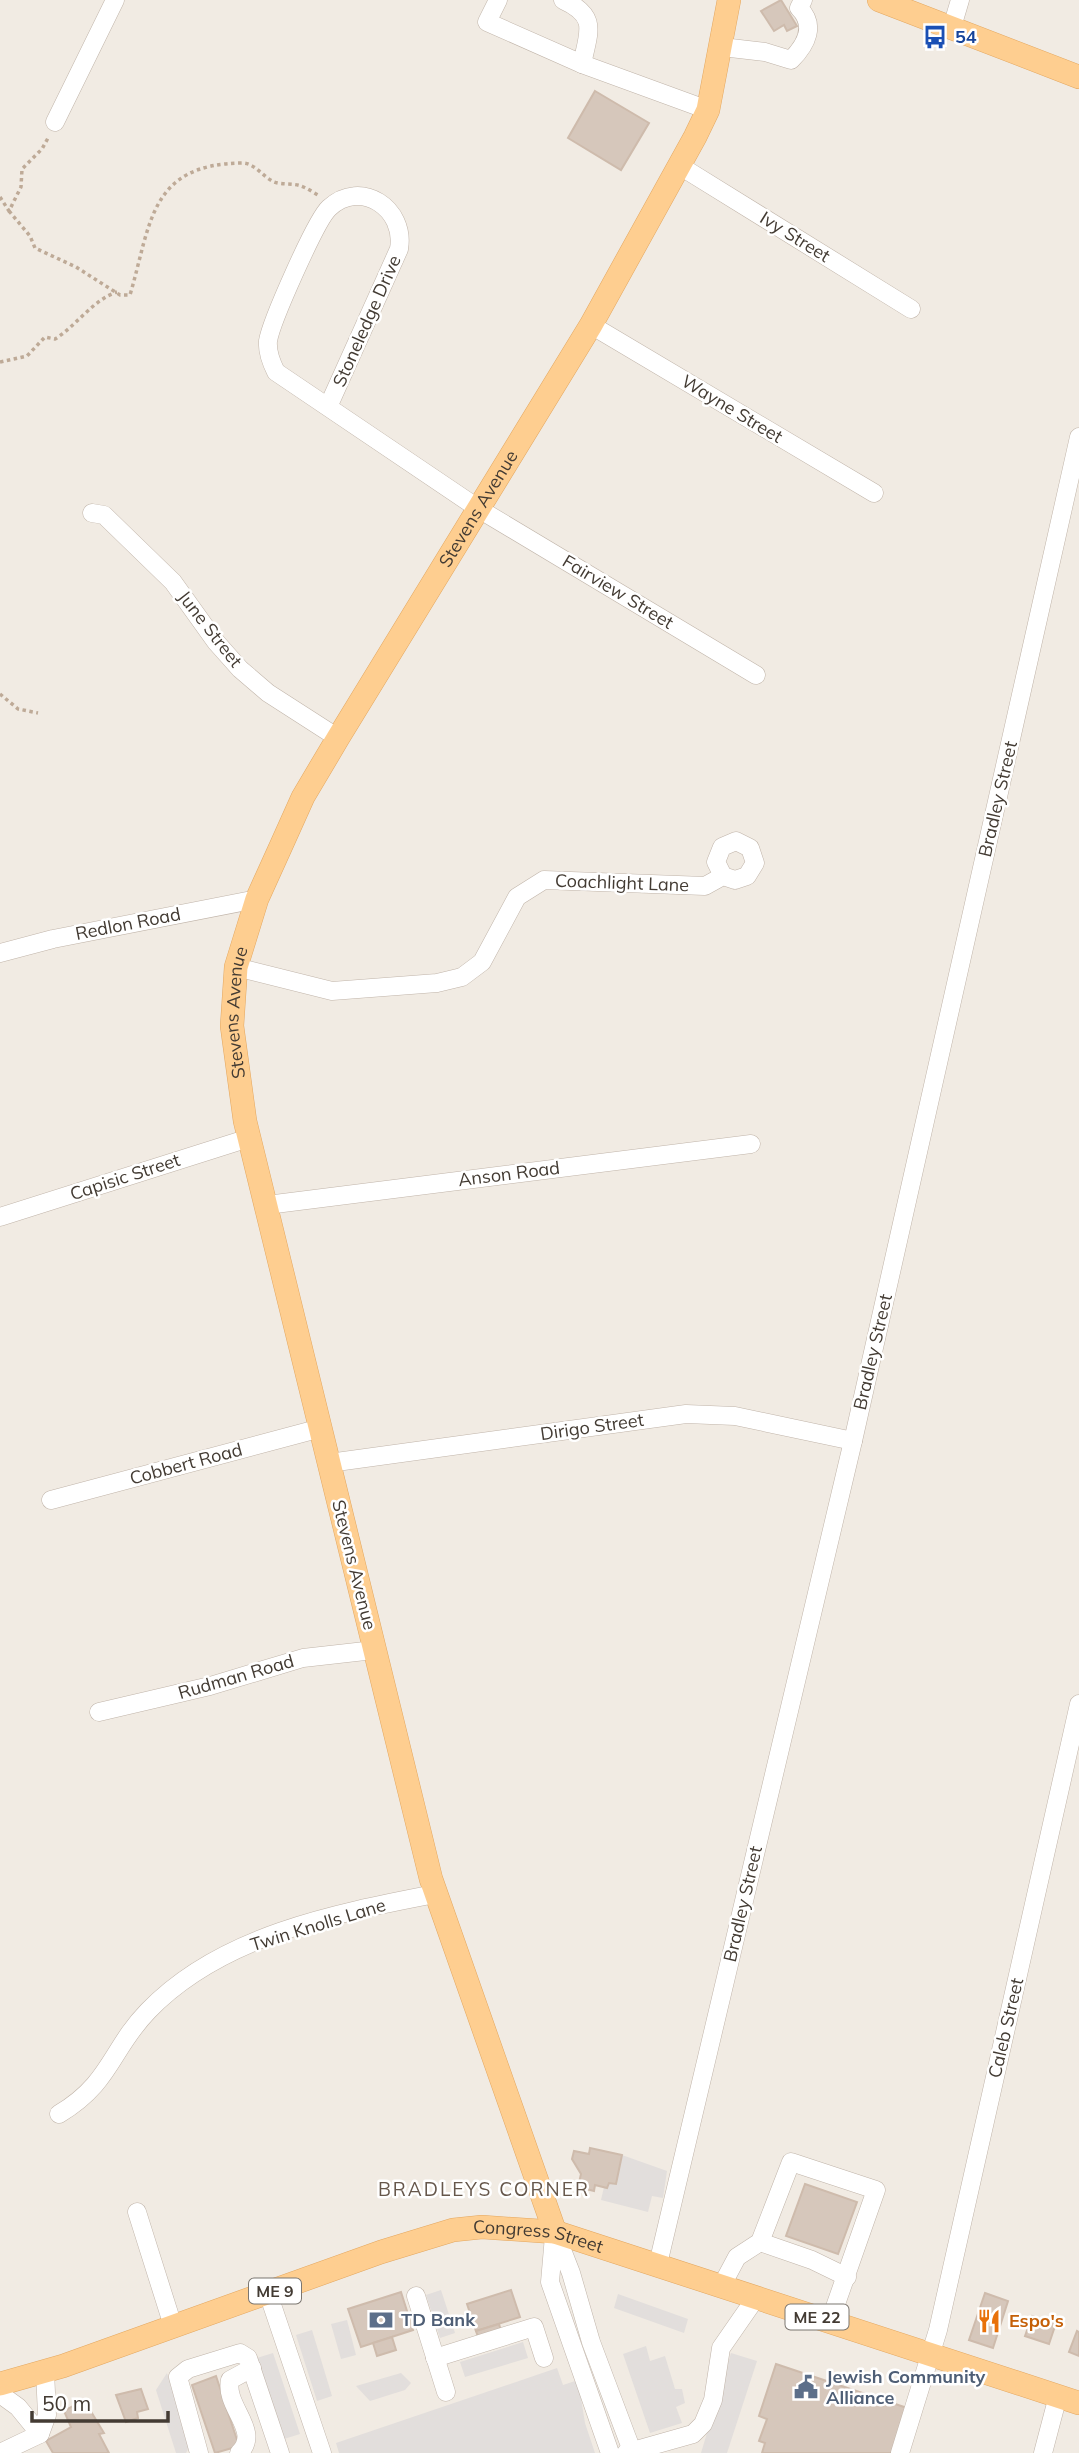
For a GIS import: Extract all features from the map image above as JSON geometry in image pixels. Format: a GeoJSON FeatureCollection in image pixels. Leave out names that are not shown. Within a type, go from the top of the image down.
{"type":"FeatureCollection","features":[{"type":"Feature","properties":{"kind":"main road","name":"Stevens Avenue"},"geometry":{"type":"LineString","coordinates":[[555,2232],[435,1894],[249,1138],[232,1026],[236,967],[257,899],[303,797],[590,325],[680,166],[708,110],[729,0]]}},
{"type":"Feature","properties":{"kind":"main road"},"geometry":{"type":"LineString","coordinates":[[879,0],[1079,77]]}},
{"type":"Feature","properties":{"kind":"main road","name":"Congress Street"},"geometry":{"type":"LineString","coordinates":[[0,2384],[45,2371],[381,2252],[453,2230],[482,2227],[555,2232],[1069,2399]]}},
{"type":"Feature","properties":{"kind":"street"},"geometry":{"type":"LineString","coordinates":[[55,122],[116,0]]}},
{"type":"Feature","properties":{"kind":"street"},"geometry":{"type":"LineString","coordinates":[[498,0],[487,22],[582,64],[708,110]]}},
{"type":"Feature","properties":{"kind":"street"},"geometry":{"type":"LineString","coordinates":[[563,0],[582,9],[589,22],[582,64]]}},
{"type":"Feature","properties":{"kind":"street"},"geometry":{"type":"LineString","coordinates":[[722,47],[765,52],[791,60],[798,53],[811,26],[809,18],[799,8],[803,0]]}},
{"type":"Feature","properties":{"kind":"street"},"geometry":{"type":"LineString","coordinates":[[952,27],[960,0]]}},
{"type":"Feature","properties":{"kind":"street","name":"Ivy Street"},"geometry":{"type":"LineString","coordinates":[[680,166],[911,309]]}},
{"type":"Feature","properties":{"kind":"street","name":"Stoneledge Drive"},"geometry":{"type":"LineString","coordinates":[[328,407],[400,242],[394,216],[378,201],[357,196],[334,204],[318,223],[271,332],[268,346],[270,360],[281,377],[479,509]]}},
{"type":"Feature","properties":{"kind":"street","name":"Wayne Street"},"geometry":{"type":"LineString","coordinates":[[590,325],[874,493]]}},
{"type":"Feature","properties":{"kind":"street","name":"Bradley Street"},"geometry":{"type":"LineString","coordinates":[[658,2264],[853,1441],[1079,438]]}},
{"type":"Feature","properties":{"kind":"street","name":"Fairview Street"},"geometry":{"type":"LineString","coordinates":[[479,509],[756,675]]}},
{"type":"Feature","properties":{"kind":"street","name":"June Street"},"geometry":{"type":"LineString","coordinates":[[92,513],[104,515],[173,582],[216,642],[240,669],[268,693],[338,738]]}},
{"type":"Feature","properties":{"kind":"street","name":"Coachlight Lane"},"geometry":{"type":"LineString","coordinates":[[236,967],[332,991],[438,983],[462,977],[482,962],[517,897],[544,880],[701,886],[710,885],[723,876]]}},
{"type":"Feature","properties":{"kind":"street","name":"Redlon Road"},"geometry":{"type":"LineString","coordinates":[[0,953],[52,939],[257,899]]}},
{"type":"Feature","properties":{"kind":"street","name":"Capisic Street"},"geometry":{"type":"LineString","coordinates":[[0,1217],[249,1138]]}},
{"type":"Feature","properties":{"kind":"street","name":"Anson Road"},"geometry":{"type":"LineString","coordinates":[[267,1205],[751,1144]]}},
{"type":"Feature","properties":{"kind":"street","name":"Dirigo Street"},"geometry":{"type":"LineString","coordinates":[[329,1463],[686,1414],[735,1416],[853,1441]]}},
{"type":"Feature","properties":{"kind":"street","name":"Cobbert Road"},"geometry":{"type":"LineString","coordinates":[[51,1500],[321,1428]]}},
{"type":"Feature","properties":{"kind":"street","name":"Rudman Road"},"geometry":{"type":"LineString","coordinates":[[99,1712],[211,1686],[303,1658],[374,1650]]}},
{"type":"Feature","properties":{"kind":"street","name":"Caleb Street"},"geometry":{"type":"LineString","coordinates":[[900,2453],[932,2353],[1079,1704]]}},
{"type":"Feature","properties":{"kind":"street","name":"Twin Knolls Lane"},"geometry":{"type":"LineString","coordinates":[[59,2114],[83,2100],[106,2074],[146,2013],[170,1989],[211,1962],[286,1931],[364,1908],[435,1894]]}},
{"type":"Feature","properties":{"kind":"street"},"geometry":{"type":"LineString","coordinates":[[721,2287],[737,2257],[760,2242],[790,2162],[876,2190],[830,2321]]}},
{"type":"Feature","properties":{"kind":"street"},"geometry":{"type":"LineString","coordinates":[[137,2212],[173,2326]]}},
{"type":"Feature","properties":{"kind":"street"},"geometry":{"type":"LineString","coordinates":[[555,2232],[629,2452],[687,2445],[703,2424],[713,2400],[720,2355],[732,2328],[745,2316],[755,2299]]}},
{"type":"Feature","properties":{"kind":"street"},"geometry":{"type":"LineString","coordinates":[[555,2232],[550,2282],[610,2453]]}},
{"type":"Feature","properties":{"kind":"street"},"geometry":{"type":"LineString","coordinates":[[760,2242],[847,2277]]}},
{"type":"Feature","properties":{"kind":"street"},"geometry":{"type":"LineString","coordinates":[[268,2293],[322,2453]]}},
{"type":"Feature","properties":{"kind":"street"},"geometry":{"type":"LineString","coordinates":[[416,2297],[446,2392]]}},
{"type":"Feature","properties":{"kind":"street"},"geometry":{"type":"LineString","coordinates":[[435,2358],[534,2327],[544,2358]]}},
{"type":"Feature","properties":{"kind":"street"},"geometry":{"type":"LineString","coordinates":[[201,2450],[177,2381],[181,2372],[240,2353],[248,2358],[280,2453]]}},
{"type":"Feature","properties":{"kind":"street"},"geometry":{"type":"LineString","coordinates":[[239,2453],[247,2440],[246,2430],[228,2389],[230,2380],[252,2368]]}},
{"type":"Feature","properties":{"kind":"street"},"geometry":{"type":"LineString","coordinates":[[0,2453],[40,2434],[47,2415],[45,2371]]}},
{"type":"Feature","properties":{"kind":"street"},"geometry":{"type":"LineString","coordinates":[[0,2394],[18,2407],[40,2434]]}},
{"type":"Feature","properties":{"kind":"street"},"geometry":{"type":"LineString","coordinates":[[1043,2453],[1069,2399]]}},
{"type":"Feature","properties":{"kind":"path"},"geometry":{"type":"LineString","coordinates":[[9,211],[21,187],[22,169],[42,149],[55,122]]}},
{"type":"Feature","properties":{"kind":"path"},"geometry":{"type":"LineString","coordinates":[[0,197],[30,236],[35,248],[65,261],[117,292],[130,295],[153,215],[173,182],[186,173],[242,163],[254,167],[275,183],[300,185],[334,204]]}},
{"type":"Feature","properties":{"kind":"path"},"geometry":{"type":"LineString","coordinates":[[0,362],[27,356],[45,337],[55,339],[106,295],[117,292]]}},
{"type":"Feature","properties":{"kind":"path"},"geometry":{"type":"LineString","coordinates":[[0,694],[18,709],[38,713]]}},
{"type":"Feature","properties":{"kind":"shaded area"},"geometry":{"type":"Polygon","coordinates":[[[622,2155],[667,2171],[663,2198],[652,2196],[648,2212],[601,2200],[604,2187],[607,2188],[609,2183],[616,2184],[622,2155]]]}},
{"type":"Feature","properties":{"kind":"shaded area"},"geometry":{"type":"Polygon","coordinates":[[[441,2290],[455,2333],[440,2338],[426,2295],[441,2290]]]}},
{"type":"Feature","properties":{"kind":"shaded area"},"geometry":{"type":"Polygon","coordinates":[[[618,2294],[688,2319],[684,2333],[614,2308],[618,2294]]]}},
{"type":"Feature","properties":{"kind":"shaded area"},"geometry":{"type":"Polygon","coordinates":[[[347,2320],[356,2355],[341,2359],[331,2324],[347,2320]]]}},
{"type":"Feature","properties":{"kind":"shaded area"},"geometry":{"type":"Polygon","coordinates":[[[312,2330],[332,2396],[317,2401],[296,2335],[312,2330]]]}},
{"type":"Feature","properties":{"kind":"shaded area"},"geometry":{"type":"Polygon","coordinates":[[[523,2342],[528,2358],[465,2377],[460,2362],[523,2342]]]}},
{"type":"Feature","properties":{"kind":"shaded area"},"geometry":{"type":"Polygon","coordinates":[[[646,2346],[650,2361],[665,2356],[675,2389],[682,2389],[685,2403],[676,2407],[682,2423],[650,2433],[623,2354],[646,2346]]]}},
{"type":"Feature","properties":{"kind":"shaded area"},"geometry":{"type":"Polygon","coordinates":[[[273,2353],[300,2434],[284,2439],[257,2358],[273,2353]]]}},
{"type":"Feature","properties":{"kind":"shaded area"},"geometry":{"type":"Polygon","coordinates":[[[731,2353],[757,2361],[727,2453],[701,2453],[731,2353]]]}},
{"type":"Feature","properties":{"kind":"shaded area"},"geometry":{"type":"Polygon","coordinates":[[[557,2368],[563,2385],[578,2380],[585,2423],[595,2453],[339,2453],[336,2443],[557,2368]]]}},
{"type":"Feature","properties":{"kind":"shaded area"},"geometry":{"type":"Polygon","coordinates":[[[167,2373],[190,2445],[186,2453],[176,2453],[156,2390],[167,2373]]]}},
{"type":"Feature","properties":{"kind":"shaded area"},"geometry":{"type":"Polygon","coordinates":[[[401,2373],[411,2383],[405,2390],[370,2401],[356,2386],[401,2373]]]}},
{"type":"Feature","properties":{"kind":"building"},"geometry":{"type":"Polygon","coordinates":[[[781,0],[797,26],[787,31],[784,25],[774,31],[761,11],[781,0]]]}},
{"type":"Feature","properties":{"kind":"building"},"geometry":{"type":"Polygon","coordinates":[[[595,91],[649,123],[621,170],[568,138],[595,91]]]}},
{"type":"Feature","properties":{"kind":"building"},"geometry":{"type":"Polygon","coordinates":[[[590,2148],[622,2155],[616,2184],[609,2183],[607,2188],[595,2185],[594,2191],[578,2187],[581,2174],[572,2159],[574,2151],[589,2154],[590,2148]]]}},
{"type":"Feature","properties":{"kind":"building"},"geometry":{"type":"Polygon","coordinates":[[[805,2184],[857,2202],[838,2254],[786,2236],[805,2184]]]}},
{"type":"Feature","properties":{"kind":"building"},"geometry":{"type":"Polygon","coordinates":[[[511,2290],[520,2317],[476,2331],[467,2304],[511,2290]]]}},
{"type":"Feature","properties":{"kind":"building","name":"TD Bank"},"geometry":{"type":"Polygon","coordinates":[[[401,2292],[413,2330],[361,2347],[348,2309],[401,2292]]]}},
{"type":"Feature","properties":{"kind":"building","name":"Espo's"},"geometry":{"type":"Polygon","coordinates":[[[985,2293],[1008,2301],[993,2348],[969,2340],[985,2293]]]}},
{"type":"Feature","properties":{"kind":"building"},"geometry":{"type":"Polygon","coordinates":[[[1032,2316],[1056,2323],[1049,2344],[1025,2336],[1032,2316]]]}},
{"type":"Feature","properties":{"kind":"building"},"geometry":{"type":"Polygon","coordinates":[[[499,2324],[503,2338],[481,2346],[476,2331],[499,2324]]]}},
{"type":"Feature","properties":{"kind":"building"},"geometry":{"type":"Polygon","coordinates":[[[1077,2331],[1079,2332],[1079,2356],[1069,2352],[1077,2331]]]}},
{"type":"Feature","properties":{"kind":"building"},"geometry":{"type":"Polygon","coordinates":[[[392,2337],[396,2350],[377,2356],[373,2343],[392,2337]]]}},
{"type":"Feature","properties":{"kind":"building","name":"Jewish Community Alliance"},"geometry":{"type":"Polygon","coordinates":[[[776,2364],[910,2409],[896,2453],[762,2453],[765,2443],[759,2441],[767,2419],[759,2416],[776,2364]]]}},
{"type":"Feature","properties":{"kind":"building"},"geometry":{"type":"Polygon","coordinates":[[[216,2376],[239,2446],[215,2453],[192,2385],[216,2376]]]}},
{"type":"Feature","properties":{"kind":"building"},"geometry":{"type":"Polygon","coordinates":[[[141,2389],[148,2409],[137,2412],[138,2418],[126,2422],[116,2395],[141,2389]]]}},
{"type":"Feature","properties":{"kind":"building"},"geometry":{"type":"Polygon","coordinates":[[[84,2400],[104,2433],[99,2434],[109,2453],[53,2453],[46,2441],[71,2427],[64,2411],[84,2400]]]}},
{"type":"Feature","properties":{"kind":"place","name":"54"},"geometry":{"type":"Point","coordinates":[935,37]}},
{"type":"Feature","properties":{"kind":"place","name":"TD Bank"},"geometry":{"type":"Point","coordinates":[381,2320]}},
{"type":"Feature","properties":{"kind":"place","name":"Espo's"},"geometry":{"type":"Point","coordinates":[989,2321]}},
{"type":"Feature","properties":{"kind":"place","name":"Jewish Community Alliance"},"geometry":{"type":"Point","coordinates":[806,2387]}},
{"type":"Feature","properties":{"kind":"district","name":"BRADLEYS CORNER"},"geometry":{"type":"Point","coordinates":[484,2189]}}]}
